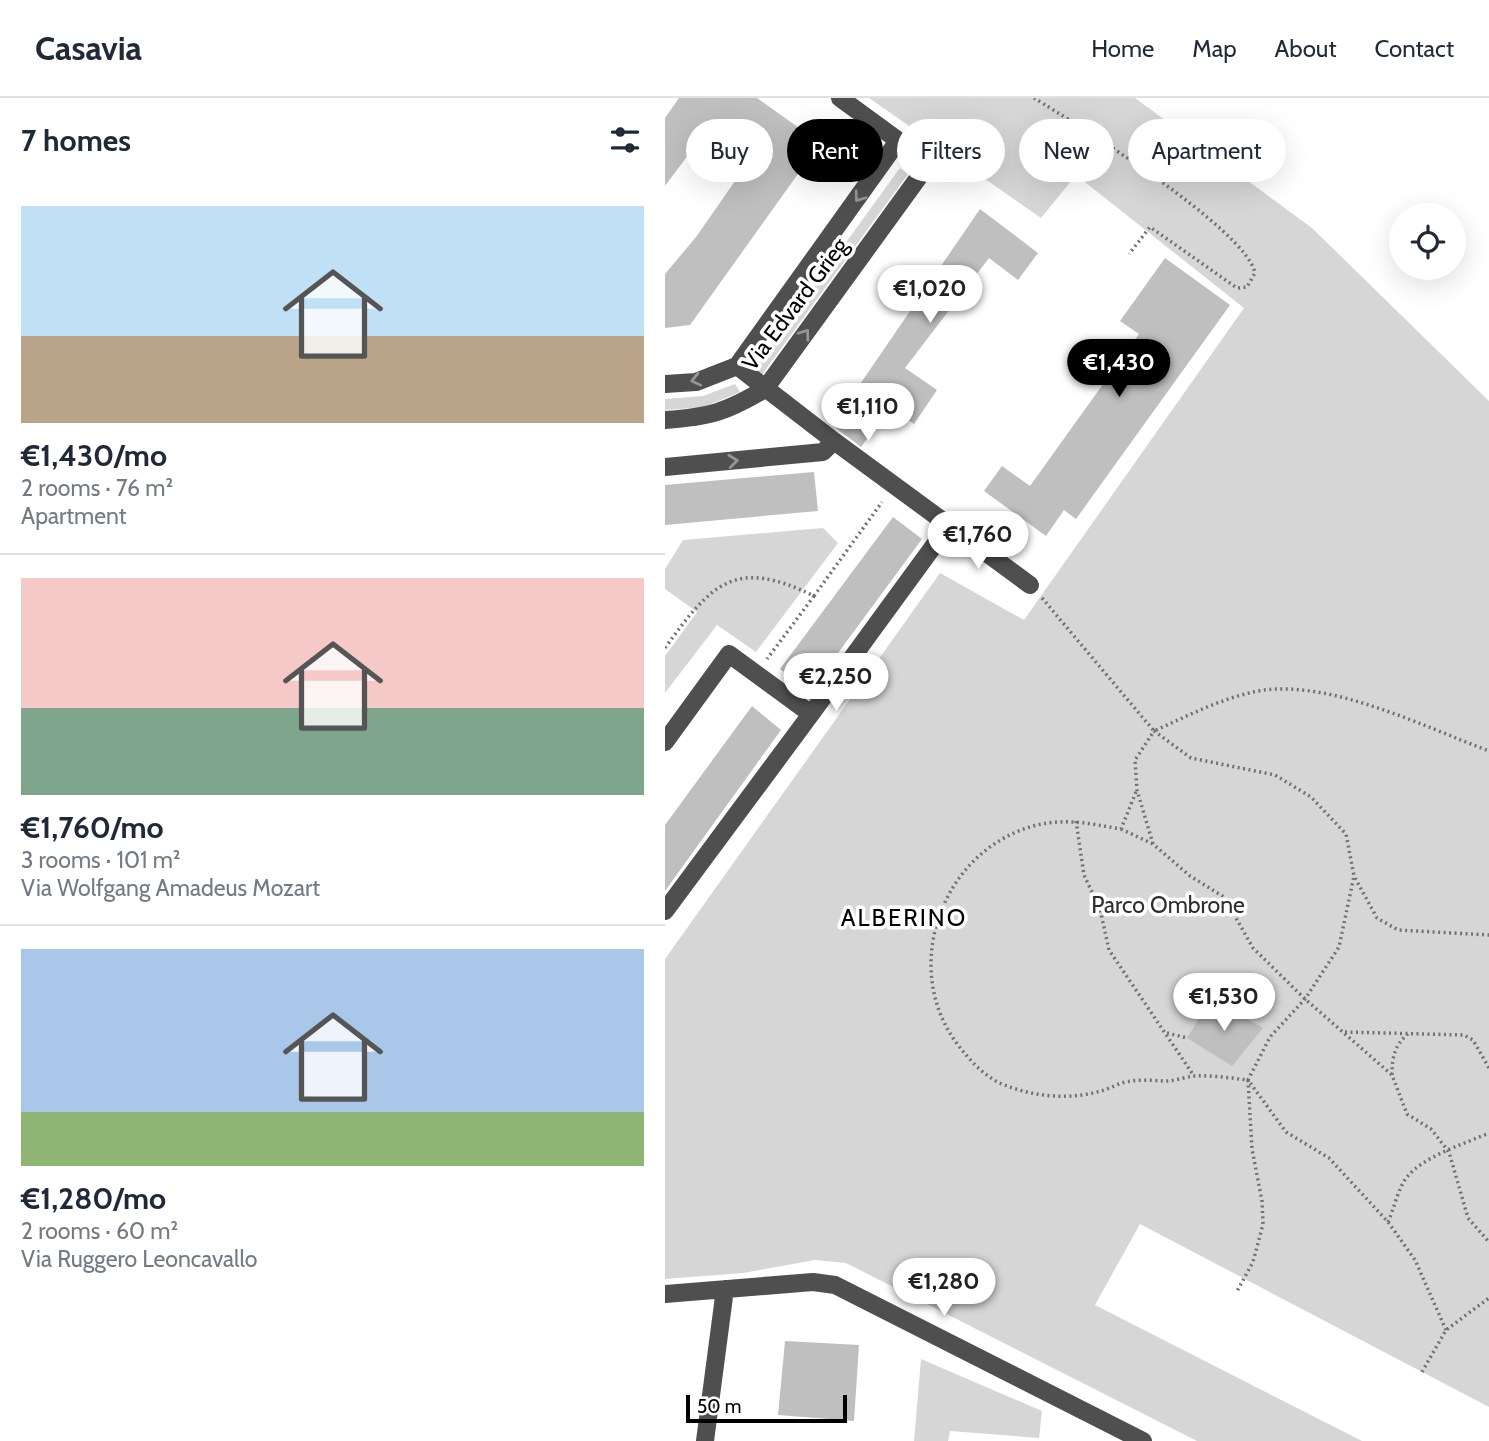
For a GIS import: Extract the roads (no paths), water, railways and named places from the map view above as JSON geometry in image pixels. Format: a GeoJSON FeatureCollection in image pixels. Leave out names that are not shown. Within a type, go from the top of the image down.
{"type":"FeatureCollection","features":[{"type":"Feature","properties":{"kind":"street"},"geometry":{"type":"LineString","coordinates":[[840,98],[897,140]]}},
{"type":"Feature","properties":{"kind":"street","name":"Via Edvard Grieg"},"geometry":{"type":"LineString","coordinates":[[665,384],[696,382],[737,366],[897,142]]}},
{"type":"Feature","properties":{"kind":"street","name":"Via Edvard Grieg"},"geometry":{"type":"LineString","coordinates":[[665,421],[705,417],[730,410],[765,389],[915,182]]}},
{"type":"Feature","properties":{"kind":"street"},"geometry":{"type":"LineString","coordinates":[[737,366],[1030,585]]}},
{"type":"Feature","properties":{"kind":"street"},"geometry":{"type":"LineString","coordinates":[[665,467],[823,452],[834,441]]}},
{"type":"Feature","properties":{"kind":"street"},"geometry":{"type":"LineString","coordinates":[[665,911],[949,526]]}},
{"type":"Feature","properties":{"kind":"street"},"geometry":{"type":"LineString","coordinates":[[665,742],[729,654],[811,714]]}},
{"type":"Feature","properties":{"kind":"street"},"geometry":{"type":"LineString","coordinates":[[665,1294],[813,1282],[835,1285],[1143,1441]]}},
{"type":"Feature","properties":{"kind":"street"},"geometry":{"type":"LineString","coordinates":[[705,1441],[725,1289]]}},
{"type":"Feature","properties":{"kind":"district","name":"ALBERINO"},"geometry":{"type":"Point","coordinates":[904,918]}},
{"type":"Feature","properties":{"kind":"park label","name":"Parco Ombrone"},"geometry":{"type":"Point","coordinates":[1168,905]}}]}
